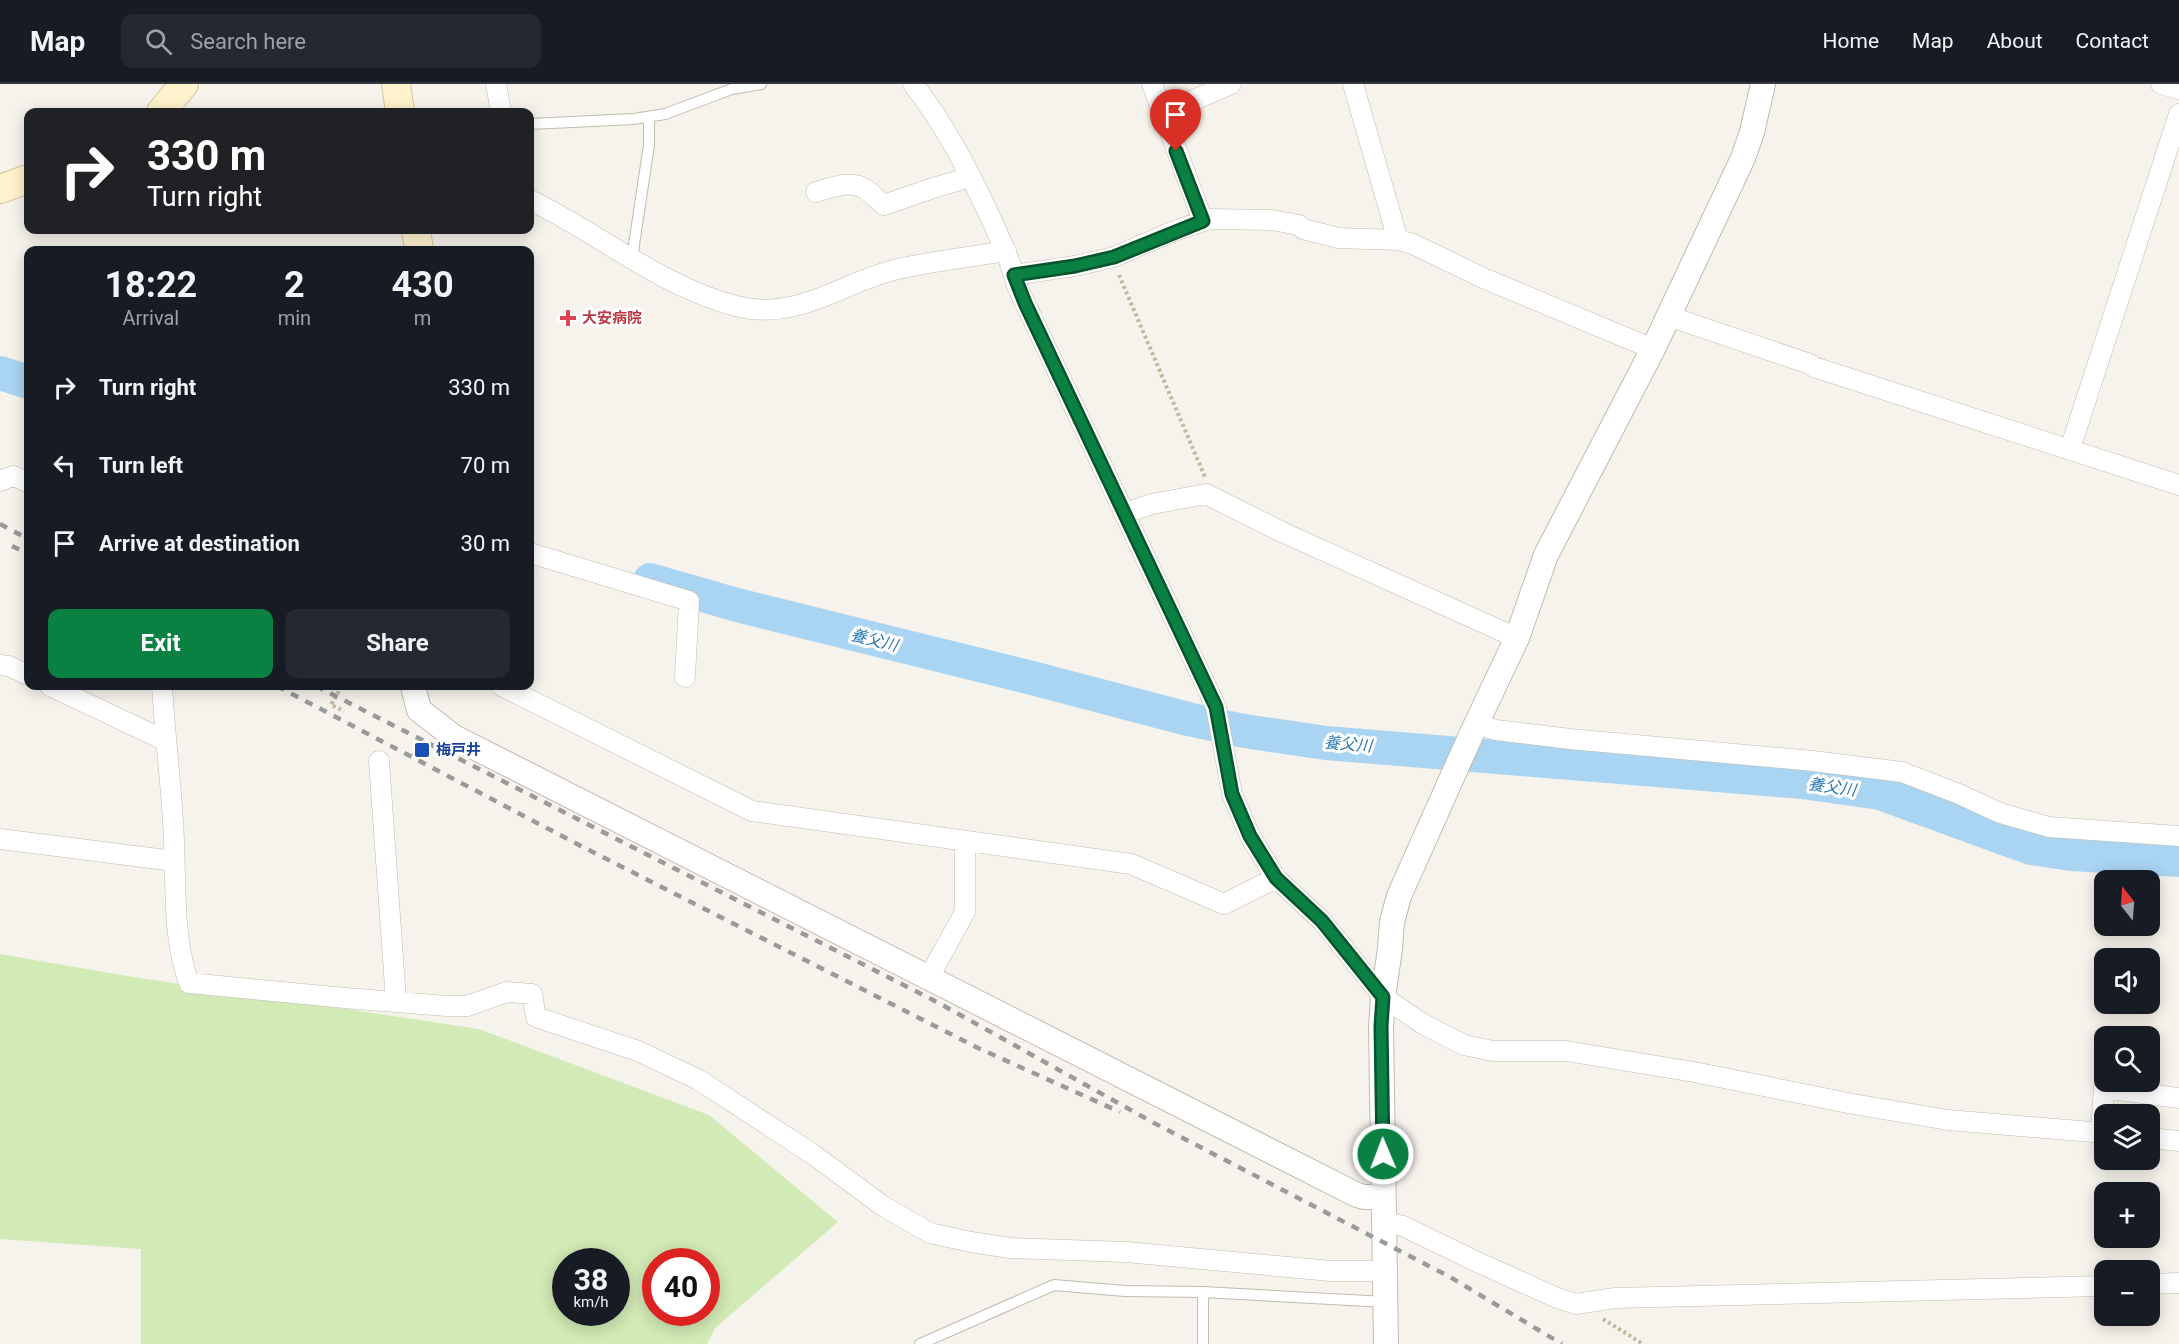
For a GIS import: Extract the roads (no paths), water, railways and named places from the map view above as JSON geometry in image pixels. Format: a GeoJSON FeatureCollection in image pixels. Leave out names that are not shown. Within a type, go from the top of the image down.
{"type":"FeatureCollection","features":[{"type":"Feature","properties":{"kind":"main road"},"geometry":{"type":"LineString","coordinates":[[164,108],[184,84]]}},
{"type":"Feature","properties":{"kind":"main road"},"geometry":{"type":"LineString","coordinates":[[396,84],[399,108]]}},
{"type":"Feature","properties":{"kind":"main road"},"geometry":{"type":"LineString","coordinates":[[0,189],[24,180]]}},
{"type":"Feature","properties":{"kind":"street"},"geometry":{"type":"LineString","coordinates":[[496,84],[500,108]]}},
{"type":"Feature","properties":{"kind":"street"},"geometry":{"type":"LineString","coordinates":[[913,84],[945,130],[971,177],[1006,251],[1022,296],[1216,707],[1232,794],[1250,836],[1276,878],[1322,921],[1383,997],[1422,1024],[1464,1045],[1493,1051],[1566,1052],[1694,1072],[1853,1104],[1948,1120],[2094,1131]]}},
{"type":"Feature","properties":{"kind":"street"},"geometry":{"type":"LineString","coordinates":[[1152,84],[1203,221]]}},
{"type":"Feature","properties":{"kind":"street"},"geometry":{"type":"LineString","coordinates":[[1162,113],[1231,84]]}},
{"type":"Feature","properties":{"kind":"street"},"geometry":{"type":"LineString","coordinates":[[1353,84],[1398,240]]}},
{"type":"Feature","properties":{"kind":"street"},"geometry":{"type":"LineString","coordinates":[[1386,1344],[1381,1026],[1392,922],[1399,897],[1517,638],[1546,555],[1653,349],[1743,158],[1752,132],[1763,84]]}},
{"type":"Feature","properties":{"kind":"street"},"geometry":{"type":"LineString","coordinates":[[2160,84],[2179,89]]}},
{"type":"Feature","properties":{"kind":"street"},"geometry":{"type":"LineString","coordinates":[[2070,449],[2179,114]]}},
{"type":"Feature","properties":{"kind":"street"},"geometry":{"type":"LineString","coordinates":[[816,192],[842,185],[856,185],[864,188],[884,205],[971,177]]}},
{"type":"Feature","properties":{"kind":"street"},"geometry":{"type":"LineString","coordinates":[[534,203],[582,228],[679,285],[737,306],[762,310],[786,309],[813,302],[879,274],[898,269],[1006,251]]}},
{"type":"Feature","properties":{"kind":"street"},"geometry":{"type":"LineString","coordinates":[[1014,275],[1075,266],[1114,257],[1210,219],[1272,220],[1299,225],[1303,229],[1338,237],[1398,240],[1413,244],[1483,278],[1653,349]]}},
{"type":"Feature","properties":{"kind":"street"},"geometry":{"type":"LineString","coordinates":[[1668,316],[1814,367],[2179,485]]}},
{"type":"Feature","properties":{"kind":"street"},"geometry":{"type":"LineString","coordinates":[[0,481],[13,476],[24,480]]}},
{"type":"Feature","properties":{"kind":"street"},"geometry":{"type":"LineString","coordinates":[[1125,513],[1186,496],[1206,495],[1282,532],[1517,638]]}},
{"type":"Feature","properties":{"kind":"street"},"geometry":{"type":"LineString","coordinates":[[534,554],[689,601],[685,677]]}},
{"type":"Feature","properties":{"kind":"street"},"geometry":{"type":"LineString","coordinates":[[0,665],[9,666],[24,673]]}},
{"type":"Feature","properties":{"kind":"street"},"geometry":{"type":"LineString","coordinates":[[58,690],[166,741]]}},
{"type":"Feature","properties":{"kind":"street"},"geometry":{"type":"LineString","coordinates":[[162,690],[171,794],[177,917],[184,969],[189,983],[345,998],[468,1006],[507,992],[532,994],[536,1017],[638,1051],[699,1080],[811,1153],[883,1206],[930,1233],[1010,1248],[1126,1252],[1331,1271],[1385,1271]]}},
{"type":"Feature","properties":{"kind":"street"},"geometry":{"type":"LineString","coordinates":[[414,690],[418,710],[454,737],[1357,1195],[1383,1197]]}},
{"type":"Feature","properties":{"kind":"street"},"geometry":{"type":"LineString","coordinates":[[510,690],[752,812],[1131,864],[1224,904],[1276,878]]}},
{"type":"Feature","properties":{"kind":"street"},"geometry":{"type":"LineString","coordinates":[[1474,730],[1497,730],[1570,739],[1813,761],[1902,772],[2000,813],[2049,827],[2179,836]]}},
{"type":"Feature","properties":{"kind":"street"},"geometry":{"type":"LineString","coordinates":[[379,761],[396,1001]]}},
{"type":"Feature","properties":{"kind":"street"},"geometry":{"type":"LineString","coordinates":[[0,840],[174,861]]}},
{"type":"Feature","properties":{"kind":"street"},"geometry":{"type":"LineString","coordinates":[[929,977],[964,912],[965,841]]}},
{"type":"Feature","properties":{"kind":"street"},"geometry":{"type":"LineString","coordinates":[[2104,1104],[2104,1088],[2179,1098]]}},
{"type":"Feature","properties":{"kind":"street"},"geometry":{"type":"LineString","coordinates":[[2160,1139],[2179,1141]]}},
{"type":"Feature","properties":{"kind":"street"},"geometry":{"type":"LineString","coordinates":[[1384,1222],[1403,1226],[1557,1298],[1576,1304],[1615,1298],[2094,1286]]}},
{"type":"Feature","properties":{"kind":"street"},"geometry":{"type":"LineString","coordinates":[[2160,1284],[2179,1283]]}},
{"type":"Feature","properties":{"kind":"lane"},"geometry":{"type":"LineString","coordinates":[[534,124],[649,117],[665,114],[732,89],[760,84]]}},
{"type":"Feature","properties":{"kind":"lane"},"geometry":{"type":"LineString","coordinates":[[632,258],[649,145],[649,117]]}},
{"type":"Feature","properties":{"kind":"lane"},"geometry":{"type":"LineString","coordinates":[[920,1344],[1054,1285],[1125,1291],[1203,1292],[1386,1302]]}},
{"type":"Feature","properties":{"kind":"lane"},"geometry":{"type":"LineString","coordinates":[[1203,1292],[1203,1344]]}},
{"type":"Feature","properties":{"kind":"waterway","name":"養父川"},"geometry":{"type":"LineString","coordinates":[[0,373],[24,381]]}},
{"type":"Feature","properties":{"kind":"waterway","name":"養父川"},"geometry":{"type":"LineString","coordinates":[[650,580],[737,605],[1188,719],[1244,731],[1326,743],[1802,782],[1880,793],[2031,848],[2071,854],[2179,860]]}},
{"type":"Feature","properties":{"kind":"railway"},"geometry":{"type":"LineString","coordinates":[[0,524],[24,537]]}},
{"type":"Feature","properties":{"kind":"railway"},"geometry":{"type":"LineString","coordinates":[[12,546],[24,552]]}},
{"type":"Feature","properties":{"kind":"railway"},"geometry":{"type":"LineString","coordinates":[[285,690],[579,845],[978,1048],[1120,1112]]}},
{"type":"Feature","properties":{"kind":"railway"},"geometry":{"type":"LineString","coordinates":[[324,690],[937,1002],[1154,1123],[1450,1277],[1562,1344]]}},
{"type":"Feature","properties":{"kind":"place","name":"大安病院"},"geometry":{"type":"Point","coordinates":[568,318]}},
{"type":"Feature","properties":{"kind":"place","name":"梅戸井"},"geometry":{"type":"Point","coordinates":[422,750]}}]}
